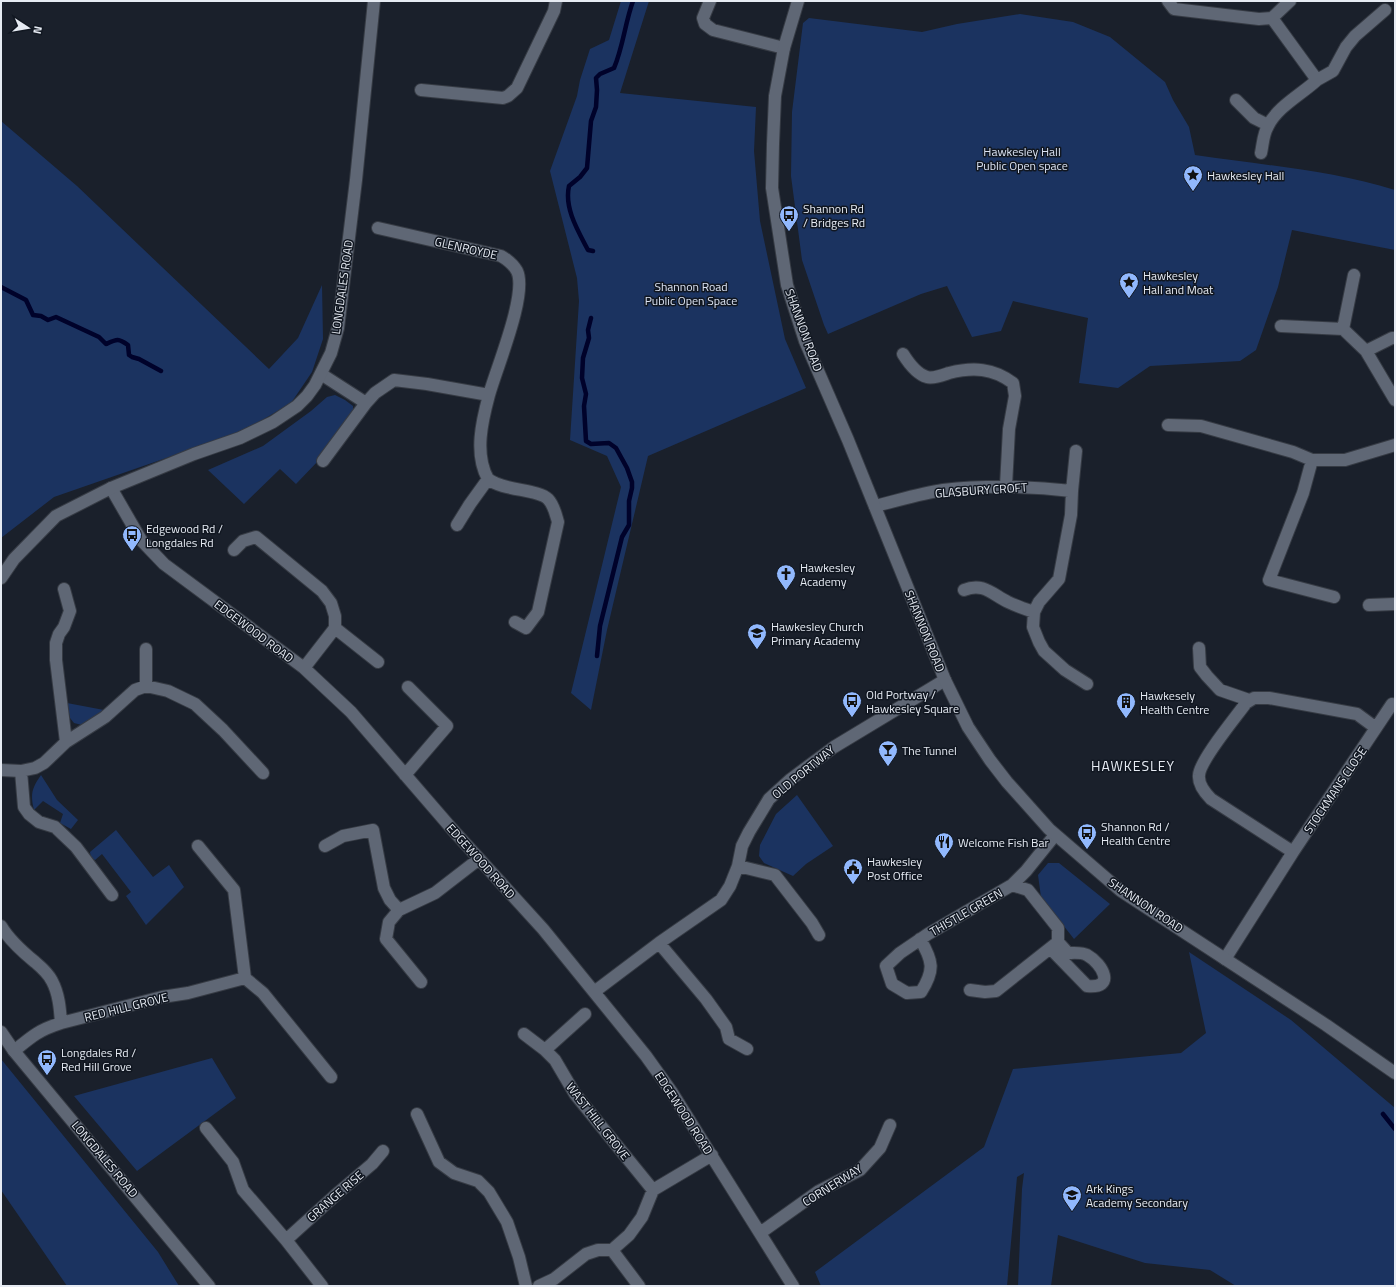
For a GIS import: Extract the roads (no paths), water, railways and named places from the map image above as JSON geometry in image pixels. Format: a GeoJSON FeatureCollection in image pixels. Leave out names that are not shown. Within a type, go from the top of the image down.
{"type":"FeatureCollection","features":[{"type":"Feature","properties":{"kind":"street","name":"LONGDALES ROAD"},"geometry":{"type":"LineString","coordinates":[[1,578],[14,559],[56,516],[111,488],[194,454],[240,438],[273,422],[297,406],[316,385],[331,353],[338,328],[356,180],[374,1]]}},
{"type":"Feature","properties":{"kind":"street"},"geometry":{"type":"LineString","coordinates":[[421,90],[503,98],[508,96],[518,88],[554,11],[556,1]]}},
{"type":"Feature","properties":{"kind":"street"},"geometry":{"type":"LineString","coordinates":[[710,1],[703,18],[705,24],[713,30],[784,48]]}},
{"type":"Feature","properties":{"kind":"street","name":"SHANNON ROAD"},"geometry":{"type":"LineString","coordinates":[[798,1],[784,48],[775,96],[772,188],[787,286],[805,341],[825,384],[945,680],[968,727],[1007,782],[1055,835],[1121,891],[1326,1025],[1395,1073]]}},
{"type":"Feature","properties":{"kind":"street"},"geometry":{"type":"LineString","coordinates":[[1168,1],[1174,9],[1242,18],[1272,18],[1290,1]]}},
{"type":"Feature","properties":{"kind":"street"},"geometry":{"type":"LineString","coordinates":[[1262,153],[1264,135],[1268,125],[1278,112],[1318,80],[1333,71],[1346,47],[1355,36],[1385,10]]}},
{"type":"Feature","properties":{"kind":"street"},"geometry":{"type":"LineString","coordinates":[[1272,18],[1318,80]]}},
{"type":"Feature","properties":{"kind":"street"},"geometry":{"type":"LineString","coordinates":[[1236,100],[1254,118],[1268,125]]}},
{"type":"Feature","properties":{"kind":"street","name":"GLENROYDE"},"geometry":{"type":"LineString","coordinates":[[378,228],[502,256],[510,261],[517,271],[519,286],[518,298],[511,328],[484,411],[480,458],[484,473],[488,479]]}},
{"type":"Feature","properties":{"kind":"street"},"geometry":{"type":"LineString","coordinates":[[1343,329],[1354,275]]}},
{"type":"Feature","properties":{"kind":"street"},"geometry":{"type":"LineString","coordinates":[[1281,326],[1343,329],[1366,351],[1395,400]]}},
{"type":"Feature","properties":{"kind":"street"},"geometry":{"type":"LineString","coordinates":[[1366,351],[1392,338],[1395,338]]}},
{"type":"Feature","properties":{"kind":"street"},"geometry":{"type":"LineString","coordinates":[[903,354],[915,370],[927,377],[938,376],[964,369],[981,370],[999,374],[1013,383],[1015,396],[1009,429],[1006,486]]}},
{"type":"Feature","properties":{"kind":"street"},"geometry":{"type":"LineString","coordinates":[[321,374],[366,403]]}},
{"type":"Feature","properties":{"kind":"street"},"geometry":{"type":"LineString","coordinates":[[323,461],[366,403],[375,393],[394,380],[489,395]]}},
{"type":"Feature","properties":{"kind":"street"},"geometry":{"type":"LineString","coordinates":[[1168,425],[1201,426],[1293,452],[1312,460],[1345,460],[1395,445]]}},
{"type":"Feature","properties":{"kind":"street"},"geometry":{"type":"LineString","coordinates":[[1076,451],[1071,515],[1060,579],[1038,602],[1034,612],[1033,627],[1044,651],[1065,670],[1087,684]]}},
{"type":"Feature","properties":{"kind":"street"},"geometry":{"type":"LineString","coordinates":[[1312,460],[1303,493],[1269,580],[1334,596]]}},
{"type":"Feature","properties":{"kind":"street"},"geometry":{"type":"LineString","coordinates":[[457,525],[488,479],[494,484],[548,498],[556,512],[558,522],[538,612],[526,628],[515,622]]}},
{"type":"Feature","properties":{"kind":"street","name":"GLASBURY CROFT"},"geometry":{"type":"LineString","coordinates":[[875,506],[942,490],[1006,486],[1037,487],[1072,491]]}},
{"type":"Feature","properties":{"kind":"street","name":"EDGEWOOD ROAD"},"geometry":{"type":"LineString","coordinates":[[111,488],[141,540],[164,564],[304,668],[351,712],[405,776],[543,929],[646,1056],[667,1085],[793,1286]]}},
{"type":"Feature","properties":{"kind":"street"},"geometry":{"type":"LineString","coordinates":[[234,550],[243,541],[256,537],[322,591],[331,603],[336,616],[335,628],[304,668]]}},
{"type":"Feature","properties":{"kind":"street"},"geometry":{"type":"LineString","coordinates":[[964,590],[971,587],[987,589],[1007,602],[1034,612]]}},
{"type":"Feature","properties":{"kind":"street"},"geometry":{"type":"LineString","coordinates":[[64,589],[70,611],[56,643],[56,660],[66,742]]}},
{"type":"Feature","properties":{"kind":"street"},"geometry":{"type":"LineString","coordinates":[[1369,605],[1395,604]]}},
{"type":"Feature","properties":{"kind":"street"},"geometry":{"type":"LineString","coordinates":[[335,628],[378,662]]}},
{"type":"Feature","properties":{"kind":"street"},"geometry":{"type":"LineString","coordinates":[[1199,648],[1200,667],[1220,690],[1249,700]]}},
{"type":"Feature","properties":{"kind":"street"},"geometry":{"type":"LineString","coordinates":[[146,649],[146,686]]}},
{"type":"Feature","properties":{"kind":"street","name":"OLD PORTWAY"},"geometry":{"type":"LineString","coordinates":[[594,992],[659,943],[721,900],[730,886],[738,866],[742,846],[769,799],[791,779],[840,743],[945,680]]}},
{"type":"Feature","properties":{"kind":"street"},"geometry":{"type":"LineString","coordinates":[[1,770],[21,771],[35,768],[44,763],[66,742],[105,717],[135,690],[146,686],[168,691],[195,704],[223,730],[262,773]]}},
{"type":"Feature","properties":{"kind":"street"},"geometry":{"type":"LineString","coordinates":[[405,776],[447,726],[408,687]]}},
{"type":"Feature","properties":{"kind":"street"},"geometry":{"type":"LineString","coordinates":[[1293,852],[1211,799],[1204,792],[1200,783],[1199,775],[1203,761],[1246,703],[1254,698],[1269,698],[1358,714],[1376,728]]}},
{"type":"Feature","properties":{"kind":"street","name":"STOCKMANS CLOSE"},"geometry":{"type":"LineString","coordinates":[[1225,959],[1293,852],[1392,704]]}},
{"type":"Feature","properties":{"kind":"street"},"geometry":{"type":"LineString","coordinates":[[21,771],[24,806],[29,814],[39,822],[54,827],[76,847],[112,895]]}},
{"type":"Feature","properties":{"kind":"street"},"geometry":{"type":"LineString","coordinates":[[325,846],[343,836],[373,830],[384,888],[390,900],[399,910]]}},
{"type":"Feature","properties":{"kind":"street","name":"THISTLE GREEN"},"geometry":{"type":"LineString","coordinates":[[920,939],[929,954],[931,967],[929,979],[921,992],[907,993],[892,984],[886,966],[900,953],[920,939],[1012,885],[1026,871],[1055,835]]}},
{"type":"Feature","properties":{"kind":"street"},"geometry":{"type":"LineString","coordinates":[[198,846],[234,890],[245,978],[263,993],[331,1077]]}},
{"type":"Feature","properties":{"kind":"street"},"geometry":{"type":"LineString","coordinates":[[421,982],[386,939],[389,922],[399,910],[435,893],[479,859]]}},
{"type":"Feature","properties":{"kind":"street"},"geometry":{"type":"LineString","coordinates":[[738,866],[775,875],[812,923],[819,935]]}},
{"type":"Feature","properties":{"kind":"street","name":"THISTLE GREEN"},"geometry":{"type":"LineString","coordinates":[[970,990],[985,992],[996,991],[1054,946],[1058,928],[1028,890],[1012,885]]}},
{"type":"Feature","properties":{"kind":"street"},"geometry":{"type":"LineString","coordinates":[[1,926],[3,930],[46,972],[52,981],[59,998],[61,1023]]}},
{"type":"Feature","properties":{"kind":"street"},"geometry":{"type":"LineString","coordinates":[[659,943],[706,999],[726,1027],[729,1039],[747,1049]]}},
{"type":"Feature","properties":{"kind":"street","name":"RED HILL GROVE"},"geometry":{"type":"LineString","coordinates":[[14,1051],[33,1034],[61,1023],[162,997],[188,993],[245,978]]}},
{"type":"Feature","properties":{"kind":"street"},"geometry":{"type":"LineString","coordinates":[[545,1050],[585,1014]]}},
{"type":"Feature","properties":{"kind":"street","name":"LONGDALES ROAD"},"geometry":{"type":"LineString","coordinates":[[1,1032],[14,1051],[209,1286]]}},
{"type":"Feature","properties":{"kind":"street","name":"WAST HILL GROVE"},"geometry":{"type":"LineString","coordinates":[[524,1034],[545,1050],[555,1060],[575,1094],[653,1190]]}},
{"type":"Feature","properties":{"kind":"street"},"geometry":{"type":"LineString","coordinates":[[417,1114],[438,1162],[454,1173],[478,1181],[489,1192],[507,1222],[519,1257],[526,1286]]}},
{"type":"Feature","properties":{"kind":"street","name":"CORNERWAY"},"geometry":{"type":"LineString","coordinates":[[760,1233],[819,1191],[860,1170],[880,1148],[890,1125]]}},
{"type":"Feature","properties":{"kind":"street"},"geometry":{"type":"LineString","coordinates":[[206,1128],[234,1162],[243,1190],[286,1240],[322,1286]]}},
{"type":"Feature","properties":{"kind":"street","name":"GRANGE RISE"},"geometry":{"type":"LineString","coordinates":[[286,1240],[372,1164],[383,1151]]}},
{"type":"Feature","properties":{"kind":"street"},"geometry":{"type":"LineString","coordinates":[[539,1286],[554,1279],[586,1254],[598,1250],[612,1250],[629,1234],[642,1217],[653,1190],[712,1155]]}},
{"type":"Feature","properties":{"kind":"street"},"geometry":{"type":"LineString","coordinates":[[612,1250],[639,1286]]}},
{"type":"Feature","properties":{"kind":"waterway"},"geometry":{"type":"LineString","coordinates":[[593,251],[588,250],[570,211],[568,203],[569,186],[580,177],[587,168],[591,121],[596,107],[596,78],[600,74],[614,68],[620,52],[633,1]]}},
{"type":"Feature","properties":{"kind":"waterway"},"geometry":{"type":"LineString","coordinates":[[1,287],[26,300],[33,315],[41,316],[48,320],[56,317],[99,337],[106,344],[115,340],[120,340],[128,345],[129,355],[161,371]]}},
{"type":"Feature","properties":{"kind":"waterway"},"geometry":{"type":"LineString","coordinates":[[591,318],[588,330],[589,338],[583,358],[582,378],[586,394],[584,406],[586,441],[591,444],[609,443],[616,448],[627,468],[632,482],[629,501],[629,525],[622,537],[600,626],[597,656]]}},
{"type":"Feature","properties":{"kind":"waterway"},"geometry":{"type":"LineString","coordinates":[[1383,1114],[1395,1129]]}},
{"type":"Feature","properties":{"kind":"place","name":"Hawkesley Hall"},"geometry":{"type":"Point","coordinates":[1193,192]}},
{"type":"Feature","properties":{"kind":"place","name":"Shannon Rd / Bridges Rd"},"geometry":{"type":"Point","coordinates":[789,232]}},
{"type":"Feature","properties":{"kind":"place","name":"Hawkesley Hall and Moat"},"geometry":{"type":"Point","coordinates":[1129,299]}},
{"type":"Feature","properties":{"kind":"place","name":"Edgewood Rd / Longdales Rd"},"geometry":{"type":"Point","coordinates":[132,552]}},
{"type":"Feature","properties":{"kind":"place","name":"Hawkesley Academy"},"geometry":{"type":"Point","coordinates":[786,591]}},
{"type":"Feature","properties":{"kind":"place","name":"Hawkesley Church Primary Academy"},"geometry":{"type":"Point","coordinates":[757,650]}},
{"type":"Feature","properties":{"kind":"place","name":"Old Portway / Hawkesley Square"},"geometry":{"type":"Point","coordinates":[852,718]}},
{"type":"Feature","properties":{"kind":"place","name":"Hawkesely Health Centre"},"geometry":{"type":"Point","coordinates":[1126,719]}},
{"type":"Feature","properties":{"kind":"place","name":"The Tunnel"},"geometry":{"type":"Point","coordinates":[888,767]}},
{"type":"Feature","properties":{"kind":"place","name":"Shannon Rd / Health Centre"},"geometry":{"type":"Point","coordinates":[1087,850]}},
{"type":"Feature","properties":{"kind":"place","name":"Welcome Fish Bar"},"geometry":{"type":"Point","coordinates":[944,859]}},
{"type":"Feature","properties":{"kind":"place","name":"Hawkesley Post Office"},"geometry":{"type":"Point","coordinates":[853,885]}},
{"type":"Feature","properties":{"kind":"place","name":"Longdales Rd / Red Hill Grove"},"geometry":{"type":"Point","coordinates":[47,1076]}},
{"type":"Feature","properties":{"kind":"place","name":"Ark Kings Academy Secondary"},"geometry":{"type":"Point","coordinates":[1072,1212]}},
{"type":"Feature","properties":{"kind":"district","name":"HAWKESLEY"},"geometry":{"type":"Point","coordinates":[1133,765]}},
{"type":"Feature","properties":{"kind":"park label","name":"Hawkesley Hall Public Open space"},"geometry":{"type":"Point","coordinates":[1022,158]}},
{"type":"Feature","properties":{"kind":"park label","name":"Shannon Road Public Open Space"},"geometry":{"type":"Point","coordinates":[691,293]}}]}
